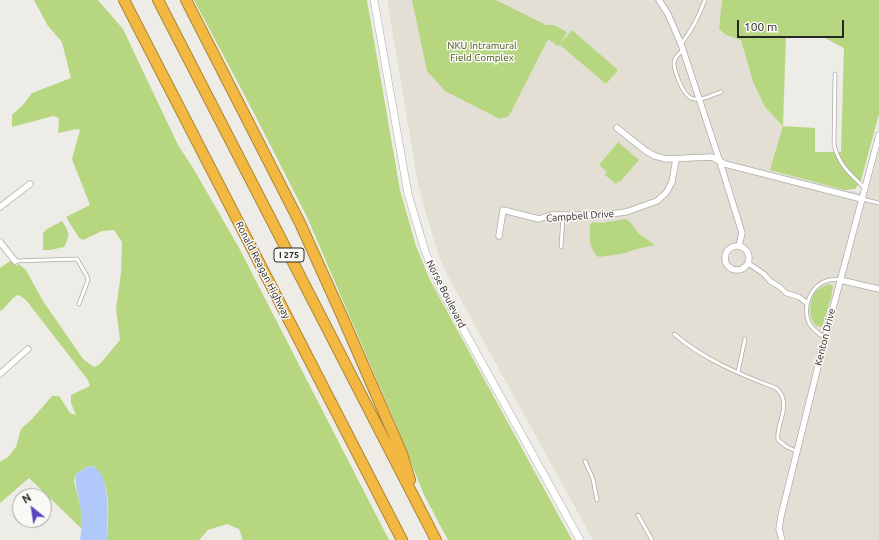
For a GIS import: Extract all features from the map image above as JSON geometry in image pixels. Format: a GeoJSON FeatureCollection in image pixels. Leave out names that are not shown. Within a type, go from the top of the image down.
{"type":"FeatureCollection","features":[{"type":"Feature","properties":{"kind":"highway","name":"Ronald Reagan Highway"},"geometry":{"type":"LineString","coordinates":[[124,0],[402,540]]}},
{"type":"Feature","properties":{"kind":"highway","name":"I 275"},"geometry":{"type":"LineString","coordinates":[[158,0],[436,540]]}},
{"type":"Feature","properties":{"kind":"highway"},"geometry":{"type":"LineString","coordinates":[[186,0],[314,253],[402,454],[420,510]]}},
{"type":"Feature","properties":{"kind":"street","name":"Norse Boulevard"},"geometry":{"type":"LineString","coordinates":[[374,0],[408,194],[425,251],[441,289],[580,540]]}},
{"type":"Feature","properties":{"kind":"street"},"geometry":{"type":"LineString","coordinates":[[659,0],[668,14],[681,44],[720,162],[742,233],[739,246]]}},
{"type":"Feature","properties":{"kind":"street"},"geometry":{"type":"LineString","coordinates":[[617,128],[646,151],[655,156],[666,159],[712,157],[720,162],[862,199]]}},
{"type":"Feature","properties":{"kind":"street","name":"Kenton Drive"},"geometry":{"type":"LineString","coordinates":[[782,540],[779,529],[781,516],[796,451],[879,135]]}},
{"type":"Feature","properties":{"kind":"street","name":"Campbell Drive"},"geometry":{"type":"LineString","coordinates":[[500,236],[504,210],[539,218],[551,215],[611,214],[626,212],[657,201],[666,193],[672,182],[676,159]]}},
{"type":"Feature","properties":{"kind":"street"},"geometry":{"type":"LineString","coordinates":[[0,207],[30,184]]}},
{"type":"Feature","properties":{"kind":"street"},"geometry":{"type":"LineString","coordinates":[[0,242],[15,261]]}},
{"type":"Feature","properties":{"kind":"street"},"geometry":{"type":"LineString","coordinates":[[739,246],[743,247],[748,252],[748,263],[743,268],[736,270],[729,267],[725,257],[728,249],[739,246]]}},
{"type":"Feature","properties":{"kind":"street"},"geometry":{"type":"LineString","coordinates":[[748,263],[764,274],[770,281],[786,293],[799,297],[807,303]]}},
{"type":"Feature","properties":{"kind":"street"},"geometry":{"type":"LineString","coordinates":[[840,280],[879,289]]}},
{"type":"Feature","properties":{"kind":"street"},"geometry":{"type":"LineString","coordinates":[[0,374],[28,349]]}},
{"type":"Feature","properties":{"kind":"lane"},"geometry":{"type":"LineString","coordinates":[[681,44],[694,26],[698,13],[705,0]]}},
{"type":"Feature","properties":{"kind":"lane"},"geometry":{"type":"LineString","coordinates":[[683,50],[674,60],[674,67],[684,93],[690,98],[699,99],[721,92]]}},
{"type":"Feature","properties":{"kind":"lane"},"geometry":{"type":"LineString","coordinates":[[835,74],[834,145],[836,156],[842,165],[865,188]]}},
{"type":"Feature","properties":{"kind":"lane"},"geometry":{"type":"LineString","coordinates":[[862,199],[879,203]]}},
{"type":"Feature","properties":{"kind":"lane"},"geometry":{"type":"LineString","coordinates":[[561,247],[563,216]]}},
{"type":"Feature","properties":{"kind":"lane"},"geometry":{"type":"LineString","coordinates":[[15,261],[79,260],[88,280],[79,304]]}},
{"type":"Feature","properties":{"kind":"lane"},"geometry":{"type":"LineString","coordinates":[[825,338],[812,328],[808,322],[807,303],[810,295],[821,284],[835,279],[840,280]]}},
{"type":"Feature","properties":{"kind":"lane"},"geometry":{"type":"LineString","coordinates":[[674,334],[698,350],[738,372],[776,388],[782,395],[783,403],[777,434],[778,440],[787,447],[796,451]]}},
{"type":"Feature","properties":{"kind":"lane"},"geometry":{"type":"LineString","coordinates":[[738,372],[745,339]]}},
{"type":"Feature","properties":{"kind":"lane"},"geometry":{"type":"LineString","coordinates":[[585,461],[593,480],[597,500]]}},
{"type":"Feature","properties":{"kind":"lane"},"geometry":{"type":"LineString","coordinates":[[638,515],[652,540]]}},
{"type":"Feature","properties":{"kind":"shaded area"},"geometry":{"type":"Polygon","coordinates":[[[387,0],[722,0],[719,29],[726,35],[741,40],[753,82],[765,107],[845,190],[867,193],[879,149],[879,540],[593,540],[450,280],[440,259],[417,178],[387,0]]]}},
{"type":"Feature","properties":{"kind":"green space"},"geometry":{"type":"Polygon","coordinates":[[[34,0],[98,0],[123,29],[178,145],[238,246],[389,540],[243,540],[239,529],[227,524],[208,530],[199,540],[107,540],[108,501],[106,490],[104,481],[93,466],[85,468],[76,474],[74,481],[81,508],[82,529],[52,500],[52,488],[39,488],[29,478],[17,488],[12,488],[12,493],[0,503],[0,462],[8,457],[16,447],[21,429],[52,396],[59,396],[70,413],[76,415],[71,403],[71,395],[90,386],[88,380],[26,300],[19,295],[16,296],[0,311],[0,268],[10,261],[16,266],[19,264],[26,270],[43,301],[83,359],[94,367],[100,364],[120,340],[116,309],[121,273],[122,242],[114,230],[102,231],[83,240],[79,238],[66,217],[90,205],[72,159],[80,130],[77,129],[58,133],[59,118],[53,116],[12,127],[12,115],[23,105],[32,93],[71,78],[62,42],[48,26],[34,0]]]}},
{"type":"Feature","properties":{"kind":"green space"},"geometry":{"type":"Polygon","coordinates":[[[194,0],[367,0],[400,190],[416,246],[430,280],[572,540],[448,540],[424,495],[395,422],[307,217],[194,0]]]}},
{"type":"Feature","properties":{"kind":"green space","name":"NKU Intramural Field Complex"},"geometry":{"type":"Polygon","coordinates":[[[412,0],[496,0],[546,25],[554,25],[567,32],[560,44],[572,30],[618,70],[606,84],[560,45],[558,46],[548,39],[509,116],[500,119],[445,91],[427,71],[412,0]]]}},
{"type":"Feature","properties":{"kind":"green space"},"geometry":{"type":"Polygon","coordinates":[[[722,0],[879,0],[879,114],[861,181],[855,189],[845,190],[770,170],[783,126],[765,107],[753,82],[741,40],[726,35],[719,29],[722,0]],[[786,36],[783,126],[815,128],[815,152],[841,152],[844,48],[823,37],[786,36]]]}},
{"type":"Feature","properties":{"kind":"green space"},"geometry":{"type":"Polygon","coordinates":[[[618,142],[639,160],[620,182],[618,181],[616,184],[605,175],[607,172],[599,165],[618,142]]]}},
{"type":"Feature","properties":{"kind":"green space"},"geometry":{"type":"Polygon","coordinates":[[[626,219],[639,234],[655,245],[621,254],[599,257],[591,247],[590,224],[594,222],[602,223],[626,219]]]}},
{"type":"Feature","properties":{"kind":"green space"},"geometry":{"type":"Polygon","coordinates":[[[62,221],[68,233],[68,239],[64,247],[43,250],[43,233],[47,229],[62,221]]]}},
{"type":"Feature","properties":{"kind":"green space"},"geometry":{"type":"Polygon","coordinates":[[[830,284],[833,286],[831,298],[822,327],[817,326],[812,320],[810,311],[812,298],[817,290],[830,284]]]}},
{"type":"Feature","properties":{"kind":"water"},"geometry":{"type":"Polygon","coordinates":[[[89,466],[97,469],[102,476],[105,486],[108,510],[107,540],[80,540],[81,518],[76,474],[89,466]]]}}]}
